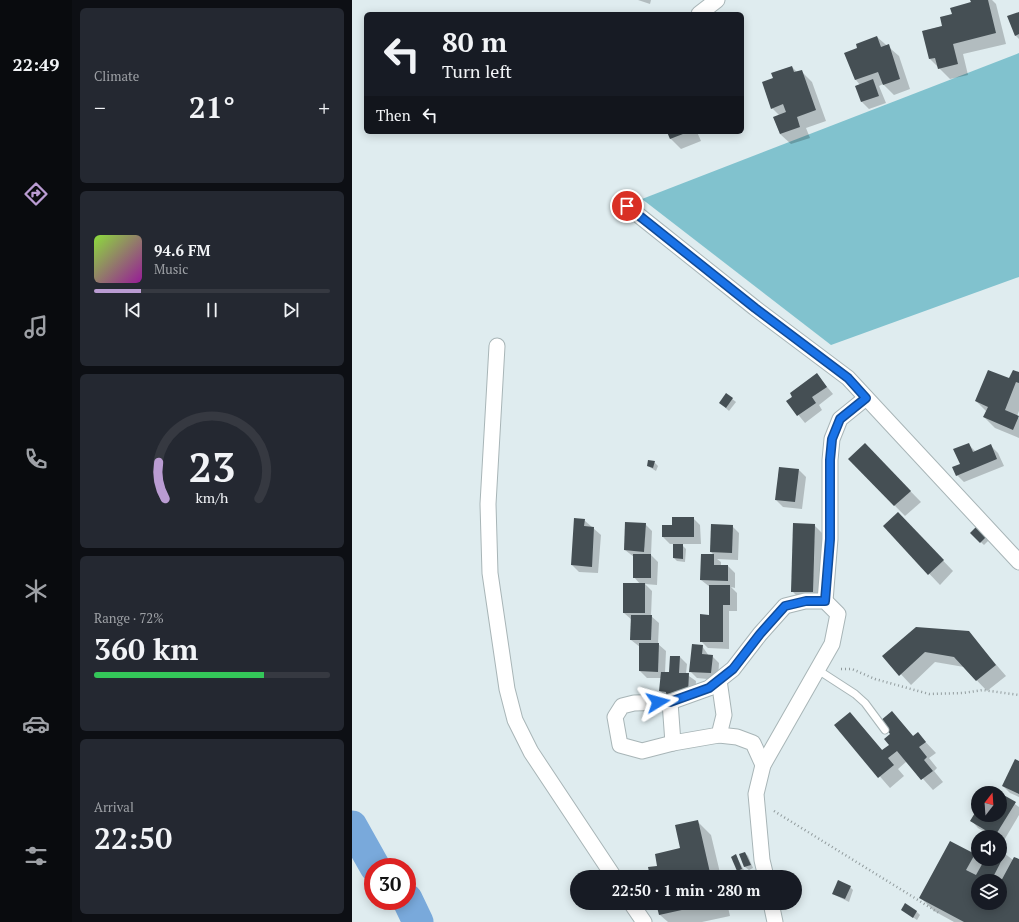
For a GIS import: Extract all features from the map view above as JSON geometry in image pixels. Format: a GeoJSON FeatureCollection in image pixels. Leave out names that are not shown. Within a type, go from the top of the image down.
{"type":"FeatureCollection","features":[{"type":"Feature","properties":{"kind":"street"},"geometry":{"type":"LineString","coordinates":[[702,12],[717,0]]}},
{"type":"Feature","properties":{"kind":"street"},"geometry":{"type":"LineString","coordinates":[[627,206],[755,308],[848,378],[1019,562]]}},
{"type":"Feature","properties":{"kind":"street"},"geometry":{"type":"LineString","coordinates":[[497,346],[488,504],[490,573],[507,689],[515,720],[531,752],[609,870]]}},
{"type":"Feature","properties":{"kind":"street"},"geometry":{"type":"LineString","coordinates":[[825,601],[830,539],[830,460],[832,439],[840,419],[866,398]]}},
{"type":"Feature","properties":{"kind":"street"},"geometry":{"type":"LineString","coordinates":[[763,765],[753,743],[737,737],[719,735],[673,743],[642,751],[620,745],[615,717],[622,706],[634,703],[670,702],[709,688],[733,669],[760,634],[785,606],[806,601],[825,601],[838,614],[832,644],[763,765],[756,794],[762,860],[764,870]]}},
{"type":"Feature","properties":{"kind":"street"},"geometry":{"type":"LineString","coordinates":[[719,680],[724,715],[719,735]]}},
{"type":"Feature","properties":{"kind":"street"},"geometry":{"type":"LineString","coordinates":[[670,702],[673,743]]}},
{"type":"Feature","properties":{"kind":"street"},"geometry":{"type":"LineString","coordinates":[[636,910],[644,922]]}},
{"type":"Feature","properties":{"kind":"street"},"geometry":{"type":"LineString","coordinates":[[772,910],[775,922]]}},
{"type":"Feature","properties":{"kind":"lane"},"geometry":{"type":"LineString","coordinates":[[818,670],[855,694],[865,703],[885,730]]}},
{"type":"Feature","properties":{"kind":"path"},"geometry":{"type":"LineString","coordinates":[[818,670],[852,669],[874,679],[929,694],[963,693],[983,690],[1019,695]]}},
{"type":"Feature","properties":{"kind":"path"},"geometry":{"type":"LineString","coordinates":[[756,794],[777,815],[939,913]]}},
{"type":"Feature","properties":{"kind":"shaded area"},"geometry":{"type":"Polygon","coordinates":[[[1019,53],[1019,277],[831,345],[642,199],[1019,53]]]}},
{"type":"Feature","properties":{"kind":"building"},"geometry":{"type":"Polygon","coordinates":[[[970,0],[988,0],[996,33],[953,44],[958,64],[938,69],[935,58],[929,59],[922,31],[942,26],[940,17],[952,14],[950,8],[971,2],[970,0]]]}},
{"type":"Feature","properties":{"kind":"building"},"geometry":{"type":"Polygon","coordinates":[[[1019,12],[1019,34],[1015,36],[1007,16],[1019,12]]]}},
{"type":"Feature","properties":{"kind":"building"},"geometry":{"type":"Polygon","coordinates":[[[877,36],[881,47],[889,44],[900,79],[883,85],[878,72],[855,80],[844,53],[857,48],[856,44],[877,36]]]}},
{"type":"Feature","properties":{"kind":"building"},"geometry":{"type":"Polygon","coordinates":[[[792,66],[794,72],[802,70],[816,110],[797,117],[800,127],[780,134],[773,117],[786,112],[783,104],[771,109],[762,82],[773,78],[771,73],[792,66]]]}},
{"type":"Feature","properties":{"kind":"building"},"geometry":{"type":"Polygon","coordinates":[[[873,79],[879,96],[861,102],[855,86],[873,79]]]}},
{"type":"Feature","properties":{"kind":"building"},"geometry":{"type":"Polygon","coordinates":[[[668,134],[683,134],[670,139],[668,134]]]}},
{"type":"Feature","properties":{"kind":"building"},"geometry":{"type":"Polygon","coordinates":[[[988,370],[1009,378],[1013,370],[1019,372],[1019,383],[1016,382],[1005,410],[1019,416],[1013,430],[983,417],[988,407],[975,401],[988,370]]]}},
{"type":"Feature","properties":{"kind":"building"},"geometry":{"type":"Polygon","coordinates":[[[817,373],[827,387],[812,397],[816,403],[797,416],[786,401],[792,397],[790,393],[817,373]]]}},
{"type":"Feature","properties":{"kind":"building"},"geometry":{"type":"Polygon","coordinates":[[[726,393],[733,398],[726,408],[719,403],[726,393]]]}},
{"type":"Feature","properties":{"kind":"building"},"geometry":{"type":"Polygon","coordinates":[[[865,443],[911,491],[894,506],[848,459],[865,443]]]}},
{"type":"Feature","properties":{"kind":"building"},"geometry":{"type":"Polygon","coordinates":[[[969,443],[973,452],[991,444],[997,459],[956,476],[952,467],[960,464],[953,449],[969,443]]]}},
{"type":"Feature","properties":{"kind":"building"},"geometry":{"type":"Polygon","coordinates":[[[648,460],[655,461],[653,468],[647,466],[648,460]]]}},
{"type":"Feature","properties":{"kind":"building"},"geometry":{"type":"Polygon","coordinates":[[[779,467],[799,469],[795,502],[775,500],[779,467]]]}},
{"type":"Feature","properties":{"kind":"building"},"geometry":{"type":"Polygon","coordinates":[[[898,512],[944,560],[928,575],[883,526],[898,512]]]}},
{"type":"Feature","properties":{"kind":"building"},"geometry":{"type":"Polygon","coordinates":[[[672,517],[694,517],[694,537],[662,537],[662,525],[672,525],[672,517]]]}},
{"type":"Feature","properties":{"kind":"building"},"geometry":{"type":"Polygon","coordinates":[[[574,518],[585,519],[584,526],[594,527],[592,567],[571,565],[574,518]]]}},
{"type":"Feature","properties":{"kind":"building"},"geometry":{"type":"Polygon","coordinates":[[[625,522],[646,523],[644,552],[624,550],[625,522]]]}},
{"type":"Feature","properties":{"kind":"building"},"geometry":{"type":"Polygon","coordinates":[[[793,523],[815,524],[813,592],[791,592],[793,523]]]}},
{"type":"Feature","properties":{"kind":"building"},"geometry":{"type":"Polygon","coordinates":[[[711,524],[733,525],[732,553],[710,552],[711,524]]]}},
{"type":"Feature","properties":{"kind":"building"},"geometry":{"type":"Polygon","coordinates":[[[977,526],[987,536],[980,543],[970,533],[977,526]]]}},
{"type":"Feature","properties":{"kind":"building"},"geometry":{"type":"Polygon","coordinates":[[[673,544],[683,544],[683,559],[673,558],[673,544]]]}},
{"type":"Feature","properties":{"kind":"building"},"geometry":{"type":"Polygon","coordinates":[[[633,554],[651,554],[651,578],[633,578],[633,554]]]}},
{"type":"Feature","properties":{"kind":"building"},"geometry":{"type":"Polygon","coordinates":[[[701,554],[714,554],[714,565],[728,565],[728,581],[700,580],[701,554]]]}},
{"type":"Feature","properties":{"kind":"building"},"geometry":{"type":"Polygon","coordinates":[[[623,583],[645,583],[645,613],[623,613],[623,583]]]}},
{"type":"Feature","properties":{"kind":"building"},"geometry":{"type":"Polygon","coordinates":[[[709,585],[730,585],[730,605],[723,605],[723,642],[700,642],[700,614],[709,615],[709,585]]]}},
{"type":"Feature","properties":{"kind":"building"},"geometry":{"type":"Polygon","coordinates":[[[631,615],[652,615],[651,640],[630,640],[631,615]]]}},
{"type":"Feature","properties":{"kind":"building"},"geometry":{"type":"Polygon","coordinates":[[[916,627],[969,631],[996,665],[976,681],[954,657],[925,652],[899,676],[882,656],[916,627]]]}},
{"type":"Feature","properties":{"kind":"building"},"geometry":{"type":"Polygon","coordinates":[[[639,643],[659,643],[658,672],[639,671],[639,643]]]}},
{"type":"Feature","properties":{"kind":"building"},"geometry":{"type":"Polygon","coordinates":[[[692,644],[703,645],[702,654],[713,655],[711,673],[689,672],[692,644]]]}},
{"type":"Feature","properties":{"kind":"building"},"geometry":{"type":"Polygon","coordinates":[[[670,656],[680,656],[679,673],[689,673],[688,693],[666,697],[666,692],[659,691],[661,672],[669,672],[670,656]]]}},
{"type":"Feature","properties":{"kind":"building"},"geometry":{"type":"Polygon","coordinates":[[[892,711],[913,736],[918,732],[926,742],[919,747],[927,757],[924,760],[933,771],[921,780],[897,751],[888,758],[894,765],[878,778],[834,725],[850,712],[882,750],[889,745],[884,739],[890,734],[880,721],[892,711]]]}},
{"type":"Feature","properties":{"kind":"building"},"geometry":{"type":"Polygon","coordinates":[[[1015,759],[1019,761],[1019,794],[1007,788],[1007,786],[1002,786],[1015,759]]]}},
{"type":"Feature","properties":{"kind":"building"},"geometry":{"type":"Polygon","coordinates":[[[1007,797],[1016,802],[1007,817],[1007,797]]]}},
{"type":"Feature","properties":{"kind":"building"},"geometry":{"type":"Polygon","coordinates":[[[698,820],[709,870],[649,870],[648,867],[657,866],[655,854],[680,848],[675,825],[698,820]]]}},
{"type":"Feature","properties":{"kind":"building"},"geometry":{"type":"Polygon","coordinates":[[[972,822],[1004,822],[999,830],[985,830],[972,822]]]}},
{"type":"Feature","properties":{"kind":"building"},"geometry":{"type":"Polygon","coordinates":[[[950,841],[971,852],[971,861],[966,870],[974,874],[971,874],[971,910],[1007,910],[1007,874],[1005,874],[1014,857],[1019,859],[1019,922],[964,922],[919,898],[950,841]]]}},
{"type":"Feature","properties":{"kind":"building"},"geometry":{"type":"Polygon","coordinates":[[[745,852],[751,865],[744,867],[739,854],[745,852]]]}},
{"type":"Feature","properties":{"kind":"building"},"geometry":{"type":"Polygon","coordinates":[[[736,854],[742,869],[737,870],[731,857],[736,854]]]}},
{"type":"Feature","properties":{"kind":"building"},"geometry":{"type":"Polygon","coordinates":[[[981,866],[999,866],[995,874],[977,874],[981,866]]]}},
{"type":"Feature","properties":{"kind":"building"},"geometry":{"type":"Polygon","coordinates":[[[838,880],[851,886],[845,899],[832,894],[838,880]]]}},
{"type":"Feature","properties":{"kind":"building"},"geometry":{"type":"Polygon","coordinates":[[[905,903],[917,911],[913,918],[901,910],[905,903]]]}},
{"type":"Feature","properties":{"kind":"building"},"geometry":{"type":"Polygon","coordinates":[[[658,910],[682,910],[659,915],[658,910]]]}},
{"type":"Feature","properties":{"kind":"waterway"},"geometry":{"type":"LineString","coordinates":[[352,826],[370,858]]}},
{"type":"Feature","properties":{"kind":"waterway"},"geometry":{"type":"LineString","coordinates":[[412,910],[418,922]]}},
{"type":"Feature","properties":{"kind":"route"},"geometry":{"type":"LineString","coordinates":[[627,206],[755,308],[848,378],[866,398],[840,419],[832,439],[829,497],[830,539],[825,601],[806,601],[785,606],[760,634],[733,669],[709,688],[670,702],[658,702]]}}]}
